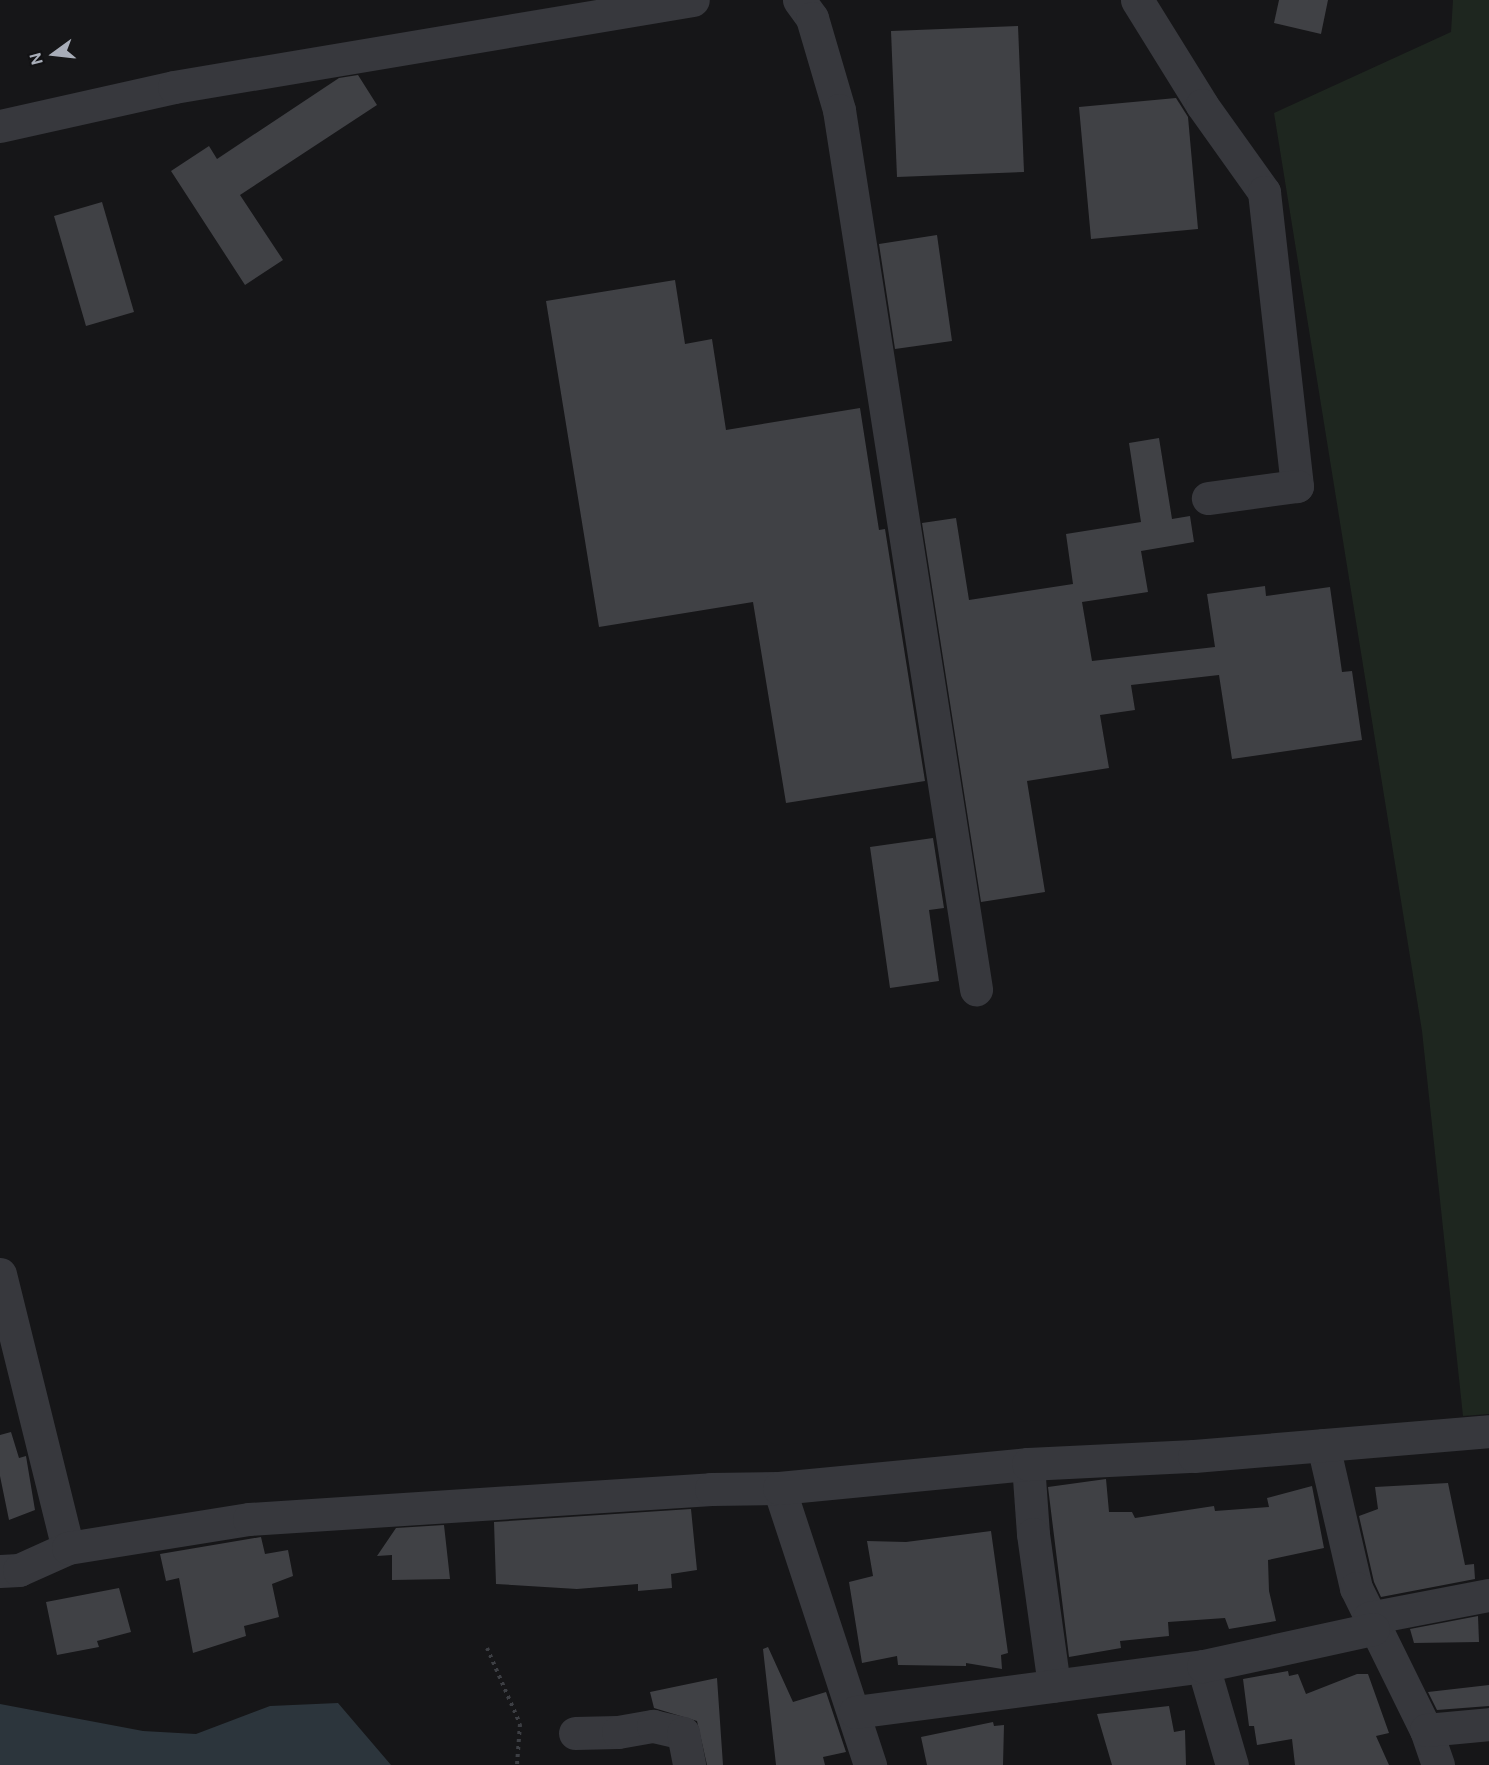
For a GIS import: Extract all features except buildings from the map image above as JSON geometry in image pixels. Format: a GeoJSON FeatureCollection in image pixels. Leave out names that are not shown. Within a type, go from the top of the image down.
{"type":"FeatureCollection","features":[{"type":"Feature","properties":{"kind":"street"},"geometry":{"type":"LineString","coordinates":[[0,126],[174,87],[693,0]]}},
{"type":"Feature","properties":{"kind":"street"},"geometry":{"type":"LineString","coordinates":[[799,0],[812,18],[839,110],[976,989]]}},
{"type":"Feature","properties":{"kind":"street"},"geometry":{"type":"LineString","coordinates":[[1137,0],[1202,105],[1264,192],[1297,486],[1208,498]]}},
{"type":"Feature","properties":{"kind":"street"},"geometry":{"type":"LineString","coordinates":[[0,1274],[68,1548]]}},
{"type":"Feature","properties":{"kind":"street"},"geometry":{"type":"LineString","coordinates":[[0,1571],[19,1570],[68,1548],[249,1520],[700,1489],[779,1488],[1028,1464],[1323,1445],[1489,1431]]}},
{"type":"Feature","properties":{"kind":"street"},"geometry":{"type":"LineString","coordinates":[[1323,1445],[1356,1588],[1371,1624],[1426,1730],[1438,1765]]}},
{"type":"Feature","properties":{"kind":"street"},"geometry":{"type":"LineString","coordinates":[[1028,1464],[1033,1534],[1054,1686]]}},
{"type":"Feature","properties":{"kind":"street"},"geometry":{"type":"LineString","coordinates":[[779,1488],[855,1712],[870,1765]]}},
{"type":"Feature","properties":{"kind":"street"},"geometry":{"type":"LineString","coordinates":[[855,1712],[1203,1666],[1489,1595]]}},
{"type":"Feature","properties":{"kind":"street"},"geometry":{"type":"LineString","coordinates":[[1203,1666],[1232,1765]]}},
{"type":"Feature","properties":{"kind":"street"},"geometry":{"type":"LineString","coordinates":[[1426,1730],[1489,1724]]}},
{"type":"Feature","properties":{"kind":"street"},"geometry":{"type":"LineString","coordinates":[[576,1733],[618,1732],[653,1726],[684,1733],[689,1765]]}},
{"type":"Feature","properties":{"kind":"path"},"geometry":{"type":"LineString","coordinates":[[487,1648],[520,1724],[517,1765]]}},
{"type":"Feature","properties":{"kind":"shaded area"},"geometry":{"type":"Polygon","coordinates":[[[1453,0],[1489,0],[1489,1414],[1463,1416],[1422,1031],[1274,113],[1451,32],[1453,0]]]}},
{"type":"Feature","properties":{"kind":"shaded area"},"geometry":{"type":"Polygon","coordinates":[[[338,1703],[391,1765],[0,1765],[0,1704],[143,1731],[196,1734],[270,1706],[338,1703]]]}}]}
